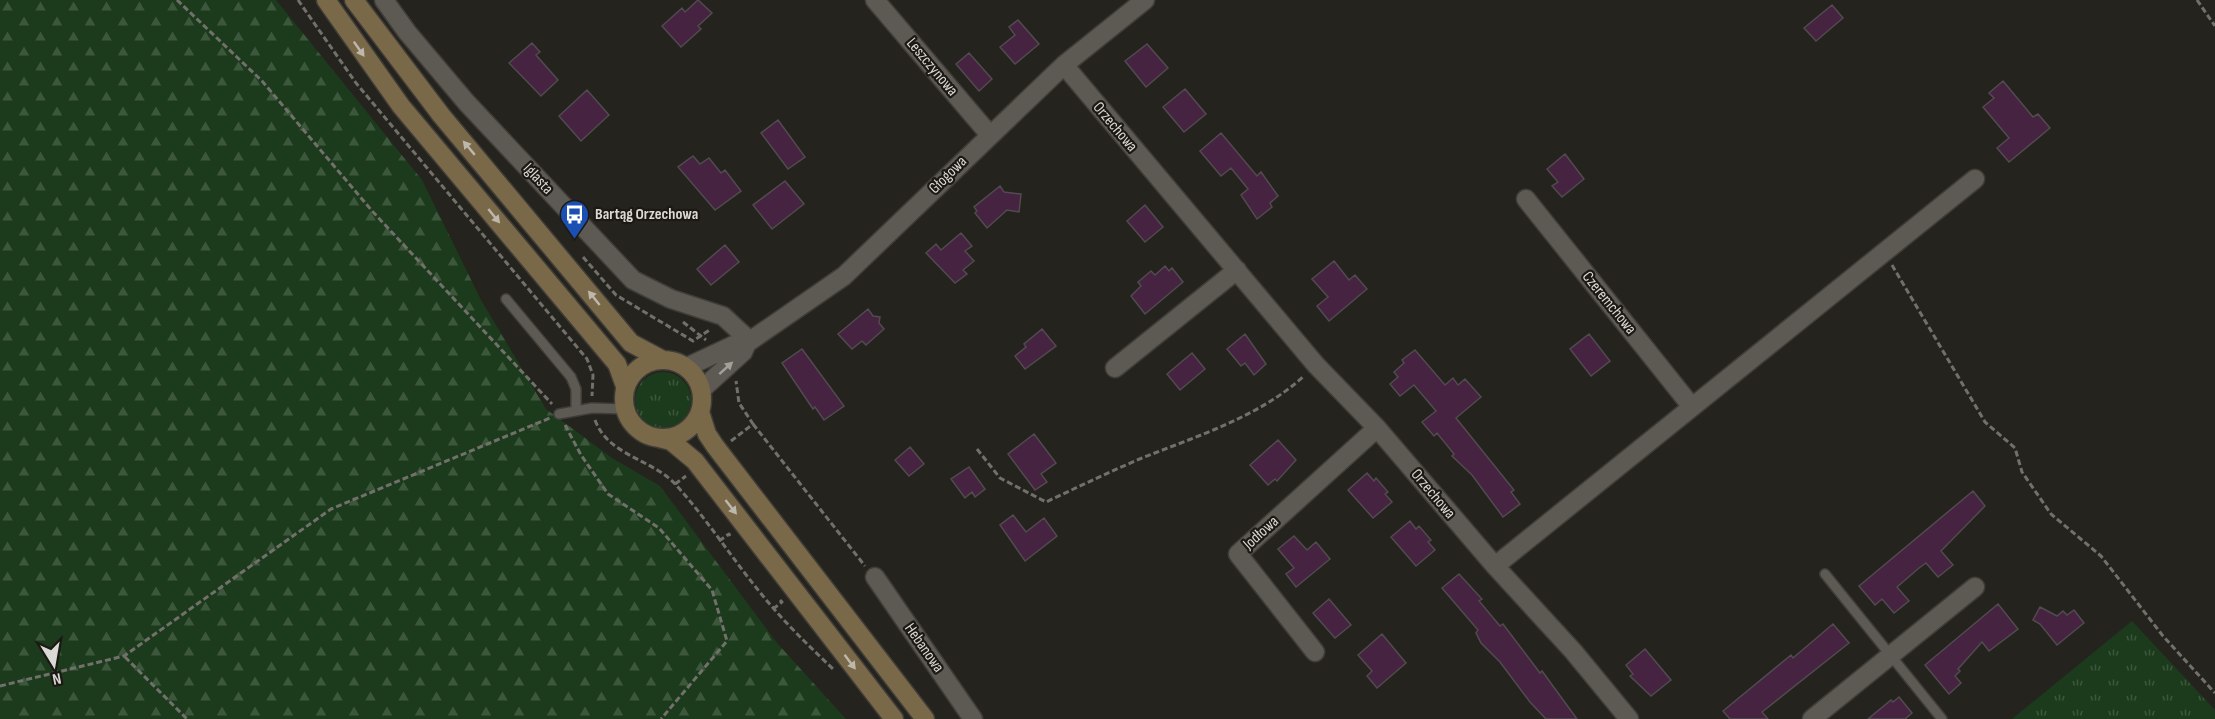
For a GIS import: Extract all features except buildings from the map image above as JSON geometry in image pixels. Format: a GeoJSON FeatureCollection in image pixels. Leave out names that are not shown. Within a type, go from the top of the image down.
{"type":"FeatureCollection","features":[{"type":"Feature","properties":{"kind":"main road"},"geometry":{"type":"LineString","coordinates":[[326,0],[401,106],[616,364],[625,386],[624,409],[637,429],[682,449],[699,466],[894,719]]}},
{"type":"Feature","properties":{"kind":"main road"},"geometry":{"type":"LineString","coordinates":[[354,0],[435,107],[631,343],[661,359],[675,361],[687,367],[696,377],[702,390],[700,412],[707,434],[925,719]]}},
{"type":"Feature","properties":{"kind":"main road"},"geometry":{"type":"LineString","coordinates":[[625,386],[639,367],[661,359]]}},
{"type":"Feature","properties":{"kind":"main road"},"geometry":{"type":"LineString","coordinates":[[659,438],[679,435],[695,421],[700,412]]}},
{"type":"Feature","properties":{"kind":"street","name":"Iglasta"},"geometry":{"type":"LineString","coordinates":[[384,0],[407,32],[466,102],[633,280],[671,299],[723,316],[748,342]]}},
{"type":"Feature","properties":{"kind":"street","name":"Leszczynowa"},"geometry":{"type":"LineString","coordinates":[[875,0],[989,134]]}},
{"type":"Feature","properties":{"kind":"street","name":"Głogowa"},"geometry":{"type":"LineString","coordinates":[[687,367],[743,352],[748,342],[844,276],[882,242],[989,134],[1064,65],[1144,0]]}},
{"type":"Feature","properties":{"kind":"street","name":"Orzechowa"},"geometry":{"type":"LineString","coordinates":[[1064,65],[1316,364],[1377,428],[1495,566],[1574,651],[1629,719]]}},
{"type":"Feature","properties":{"kind":"street"},"geometry":{"type":"LineString","coordinates":[[1495,566],[1975,178]]}},
{"type":"Feature","properties":{"kind":"street","name":"Czeremchowa"},"geometry":{"type":"LineString","coordinates":[[1526,199],[1692,407]]}},
{"type":"Feature","properties":{"kind":"street"},"geometry":{"type":"LineString","coordinates":[[1115,368],[1236,270]]}},
{"type":"Feature","properties":{"kind":"street","name":"Głogowa"},"geometry":{"type":"LineString","coordinates":[[702,390],[723,359]]}},
{"type":"Feature","properties":{"kind":"street","name":"Jodłowa"},"geometry":{"type":"LineString","coordinates":[[1315,652],[1238,554],[1377,428]]}},
{"type":"Feature","properties":{"kind":"street","name":"Hebanowa"},"geometry":{"type":"LineString","coordinates":[[875,578],[973,719]]}},
{"type":"Feature","properties":{"kind":"street"},"geometry":{"type":"LineString","coordinates":[[1812,719],[1975,587]]}},
{"type":"Feature","properties":{"kind":"lane"},"geometry":{"type":"LineString","coordinates":[[506,299],[571,377],[576,389],[576,411]]}},
{"type":"Feature","properties":{"kind":"lane"},"geometry":{"type":"LineString","coordinates":[[560,414],[592,408],[624,409]]}},
{"type":"Feature","properties":{"kind":"lane"},"geometry":{"type":"LineString","coordinates":[[1825,574],[1942,719]]}},
{"type":"Feature","properties":{"kind":"path"},"geometry":{"type":"LineString","coordinates":[[177,0],[262,81],[373,212],[500,350],[541,389],[560,414],[580,455],[608,494],[659,528],[712,590],[727,641],[661,719]]}},
{"type":"Feature","properties":{"kind":"path"},"geometry":{"type":"LineString","coordinates":[[298,0],[356,83],[587,359],[593,375],[592,408],[596,424],[606,437],[624,453],[650,465],[675,484],[773,609],[834,670]]}},
{"type":"Feature","properties":{"kind":"path"},"geometry":{"type":"LineString","coordinates":[[2197,0],[2215,26]]}},
{"type":"Feature","properties":{"kind":"path"},"geometry":{"type":"LineString","coordinates":[[1885,253],[1985,423],[2015,448],[2022,472],[2051,513],[2101,556],[2163,636],[2215,693]]}},
{"type":"Feature","properties":{"kind":"path"},"geometry":{"type":"LineString","coordinates":[[701,335],[723,359],[735,378],[739,403],[753,424],[875,578]]}},
{"type":"Feature","properties":{"kind":"path"},"geometry":{"type":"LineString","coordinates":[[977,450],[1000,478],[1046,502],[1225,424],[1288,390],[1316,364]]}},
{"type":"Feature","properties":{"kind":"path"},"geometry":{"type":"LineString","coordinates":[[0,686],[124,656],[331,509],[560,414]]}},
{"type":"Feature","properties":{"kind":"path"},"geometry":{"type":"LineString","coordinates":[[719,451],[753,424]]}},
{"type":"Feature","properties":{"kind":"path"},"geometry":{"type":"LineString","coordinates":[[675,484],[699,466]]}},
{"type":"Feature","properties":{"kind":"path"},"geometry":{"type":"LineString","coordinates":[[719,541],[729,534],[735,542]]}},
{"type":"Feature","properties":{"kind":"path"},"geometry":{"type":"LineString","coordinates":[[773,609],[782,602],[775,594]]}},
{"type":"Feature","properties":{"kind":"path"},"geometry":{"type":"LineString","coordinates":[[124,656],[187,719]]}},
{"type":"Feature","properties":{"kind":"green space"},"geometry":{"type":"Polygon","coordinates":[[[0,0],[276,0],[422,180],[481,300],[546,409],[612,458],[660,486],[777,643],[846,719],[0,719],[0,0]]]}},
{"type":"Feature","properties":{"kind":"green space"},"geometry":{"type":"Polygon","coordinates":[[[657,372],[669,372],[679,376],[687,384],[691,400],[687,416],[679,424],[669,428],[657,428],[647,424],[639,416],[635,406],[635,394],[639,384],[647,376],[657,372]]]}},
{"type":"Feature","properties":{"kind":"green space"},"geometry":{"type":"Polygon","coordinates":[[[2132,621],[2215,710],[2215,719],[2012,719],[2132,621]]]}},
{"type":"Feature","properties":{"kind":"place","name":"Bartąg Orzechowa"},"geometry":{"type":"Point","coordinates":[574,240]}}]}
